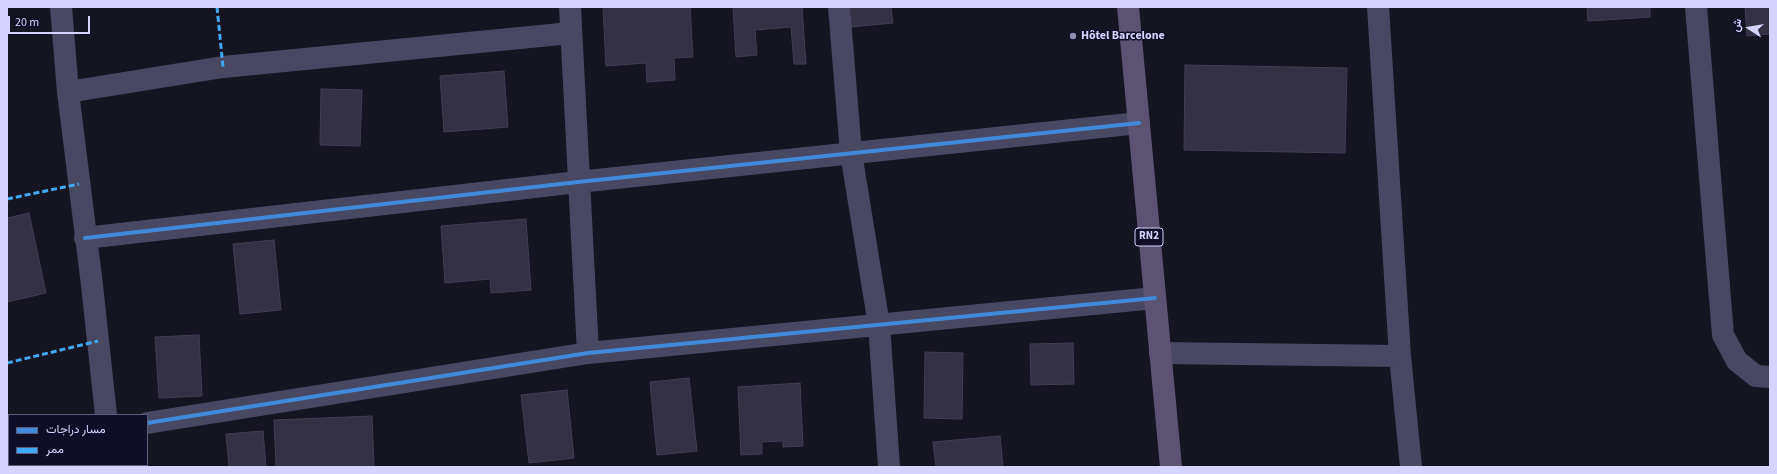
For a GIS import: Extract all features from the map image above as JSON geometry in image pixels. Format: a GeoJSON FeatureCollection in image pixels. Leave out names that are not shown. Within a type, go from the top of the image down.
{"type":"FeatureCollection","features":[{"type":"Feature","properties":{"kind":"main road","name":"RN2"},"geometry":{"type":"LineString","coordinates":[[1128,7],[1171,467]]}},
{"type":"Feature","properties":{"kind":"street"},"geometry":{"type":"LineString","coordinates":[[61,7],[68,92],[106,414]]}},
{"type":"Feature","properties":{"kind":"street"},"geometry":{"type":"LineString","coordinates":[[570,7],[588,353]]}},
{"type":"Feature","properties":{"kind":"street"},"geometry":{"type":"LineString","coordinates":[[839,7],[851,153],[879,325],[888,467]]}},
{"type":"Feature","properties":{"kind":"street"},"geometry":{"type":"LineString","coordinates":[[1378,7],[1400,356],[1411,467]]}},
{"type":"Feature","properties":{"kind":"street"},"geometry":{"type":"LineString","coordinates":[[1696,7],[1722,335],[1737,361],[1756,376],[1770,377]]}},
{"type":"Feature","properties":{"kind":"street"},"geometry":{"type":"LineString","coordinates":[[68,92],[223,67],[571,32]]}},
{"type":"Feature","properties":{"kind":"street"},"geometry":{"type":"LineString","coordinates":[[85,238],[578,182],[1139,122]]}},
{"type":"Feature","properties":{"kind":"street"},"geometry":{"type":"LineString","coordinates":[[148,423],[588,353],[1155,298]]}},
{"type":"Feature","properties":{"kind":"street"},"geometry":{"type":"LineString","coordinates":[[1160,353],[1400,356]]}},
{"type":"Feature","properties":{"kind":"building"},"geometry":{"type":"Polygon","coordinates":[[[603,7],[690,7],[693,57],[674,58],[675,80],[647,82],[646,63],[606,66],[603,7]]]}},
{"type":"Feature","properties":{"kind":"building"},"geometry":{"type":"Polygon","coordinates":[[[733,7],[802,7],[806,64],[794,64],[791,27],[755,30],[757,55],[736,57],[733,7]]]}},
{"type":"Feature","properties":{"kind":"building"},"geometry":{"type":"Polygon","coordinates":[[[849,7],[891,7],[893,23],[851,27],[849,7]]]}},
{"type":"Feature","properties":{"kind":"building"},"geometry":{"type":"Polygon","coordinates":[[[1587,7],[1650,7],[1650,17],[1588,21],[1587,7]]]}},
{"type":"Feature","properties":{"kind":"building"},"geometry":{"type":"Polygon","coordinates":[[[1745,7],[1770,7],[1770,34],[1747,36],[1745,7]]]}},
{"type":"Feature","properties":{"kind":"building"},"geometry":{"type":"Polygon","coordinates":[[[1185,65],[1347,68],[1345,153],[1184,150],[1185,65]]]}},
{"type":"Feature","properties":{"kind":"building"},"geometry":{"type":"Polygon","coordinates":[[[504,71],[508,127],[444,132],[440,76],[504,71]]]}},
{"type":"Feature","properties":{"kind":"building"},"geometry":{"type":"Polygon","coordinates":[[[321,89],[362,90],[360,146],[320,145],[321,89]]]}},
{"type":"Feature","properties":{"kind":"building"},"geometry":{"type":"Polygon","coordinates":[[[29,213],[46,293],[7,302],[7,218],[29,213]]]}},
{"type":"Feature","properties":{"kind":"building"},"geometry":{"type":"Polygon","coordinates":[[[526,219],[531,290],[491,293],[490,279],[445,283],[441,226],[526,219]]]}},
{"type":"Feature","properties":{"kind":"building"},"geometry":{"type":"Polygon","coordinates":[[[274,240],[281,310],[240,314],[233,244],[274,240]]]}},
{"type":"Feature","properties":{"kind":"building"},"geometry":{"type":"Polygon","coordinates":[[[199,335],[202,396],[159,398],[155,337],[199,335]]]}},
{"type":"Feature","properties":{"kind":"building"},"geometry":{"type":"Polygon","coordinates":[[[1073,343],[1074,384],[1031,385],[1030,344],[1073,343]]]}},
{"type":"Feature","properties":{"kind":"building"},"geometry":{"type":"Polygon","coordinates":[[[925,352],[963,353],[962,419],[924,418],[925,352]]]}},
{"type":"Feature","properties":{"kind":"building"},"geometry":{"type":"Polygon","coordinates":[[[689,378],[697,451],[657,455],[650,382],[689,378]]]}},
{"type":"Feature","properties":{"kind":"building"},"geometry":{"type":"Polygon","coordinates":[[[800,383],[803,446],[783,447],[783,441],[762,442],[762,454],[741,455],[738,387],[800,383]]]}},
{"type":"Feature","properties":{"kind":"building"},"geometry":{"type":"Polygon","coordinates":[[[567,390],[574,458],[529,463],[521,395],[567,390]]]}},
{"type":"Feature","properties":{"kind":"building"},"geometry":{"type":"Polygon","coordinates":[[[372,416],[374,467],[276,467],[274,420],[372,416]]]}},
{"type":"Feature","properties":{"kind":"building"},"geometry":{"type":"Polygon","coordinates":[[[263,431],[266,467],[229,467],[226,434],[263,431]]]}},
{"type":"Feature","properties":{"kind":"building"},"geometry":{"type":"Polygon","coordinates":[[[1000,436],[1003,467],[936,467],[933,442],[1000,436]]]}},
{"type":"Feature","properties":{"kind":"building"},"geometry":{"type":"Polygon","coordinates":[[[7,440],[8,466],[20,467],[7,467],[7,440]]]}},
{"type":"Feature","properties":{"kind":"marked path"},"geometry":{"type":"LineString","coordinates":[[217,7],[223,67]]}},
{"type":"Feature","properties":{"kind":"marked path"},"geometry":{"type":"LineString","coordinates":[[7,199],[79,184]]}},
{"type":"Feature","properties":{"kind":"marked path"},"geometry":{"type":"LineString","coordinates":[[7,363],[98,341]]}},
{"type":"Feature","properties":{"kind":"cycle path"},"geometry":{"type":"LineString","coordinates":[[85,238],[578,182],[1139,123]]}},
{"type":"Feature","properties":{"kind":"cycle path"},"geometry":{"type":"LineString","coordinates":[[148,423],[588,353],[1155,298]]}},
{"type":"Feature","properties":{"kind":"place","name":"Hôtel Barcelone"},"geometry":{"type":"Point","coordinates":[1073,36]}}]}
